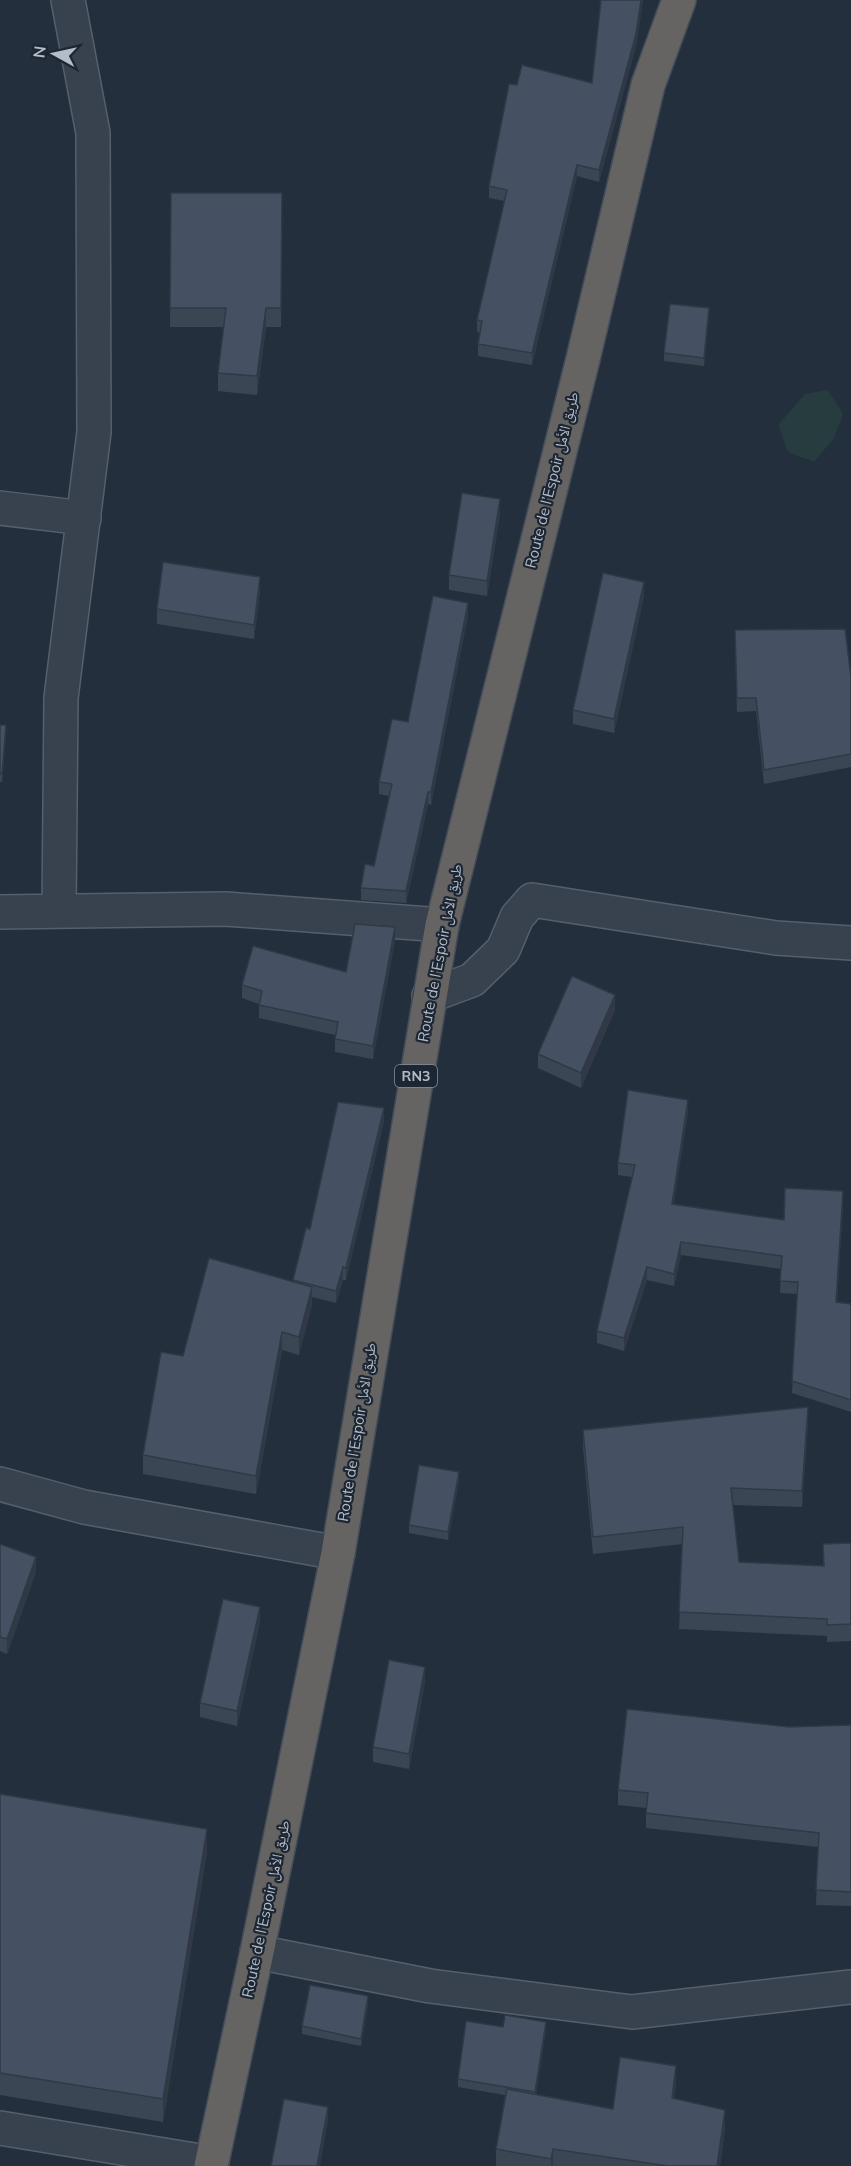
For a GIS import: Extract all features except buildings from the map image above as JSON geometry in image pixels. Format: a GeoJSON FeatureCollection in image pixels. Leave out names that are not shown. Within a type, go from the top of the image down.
{"type":"FeatureCollection","features":[{"type":"Feature","properties":{"kind":"highway","name":"Route de l’Espoir طريق الأمل"},"geometry":{"type":"LineString","coordinates":[[211,2164],[257,1952],[338,1553],[442,925],[583,359],[648,85],[679,0]]}},
{"type":"Feature","properties":{"kind":"street"},"geometry":{"type":"LineString","coordinates":[[59,910],[61,698],[94,432],[93,133],[68,0]]}},
{"type":"Feature","properties":{"kind":"street"},"geometry":{"type":"LineString","coordinates":[[0,508],[84,518]]}},
{"type":"Feature","properties":{"kind":"street"},"geometry":{"type":"LineString","coordinates":[[429,996],[472,980],[503,950],[517,917],[532,900],[776,938],[851,943]]}},
{"type":"Feature","properties":{"kind":"street"},"geometry":{"type":"LineString","coordinates":[[0,912],[226,909],[442,925]]}},
{"type":"Feature","properties":{"kind":"street"},"geometry":{"type":"LineString","coordinates":[[0,1484],[84,1506],[338,1553]]}},
{"type":"Feature","properties":{"kind":"street"},"geometry":{"type":"LineString","coordinates":[[257,1952],[430,1986],[632,2012],[851,1987]]}},
{"type":"Feature","properties":{"kind":"street"},"geometry":{"type":"LineString","coordinates":[[0,2128],[211,2164]]}},
{"type":"Feature","properties":{"kind":"green space"},"geometry":{"type":"Polygon","coordinates":[[[828,390],[843,414],[834,438],[814,462],[788,452],[778,425],[805,394],[828,390]]]}}]}
